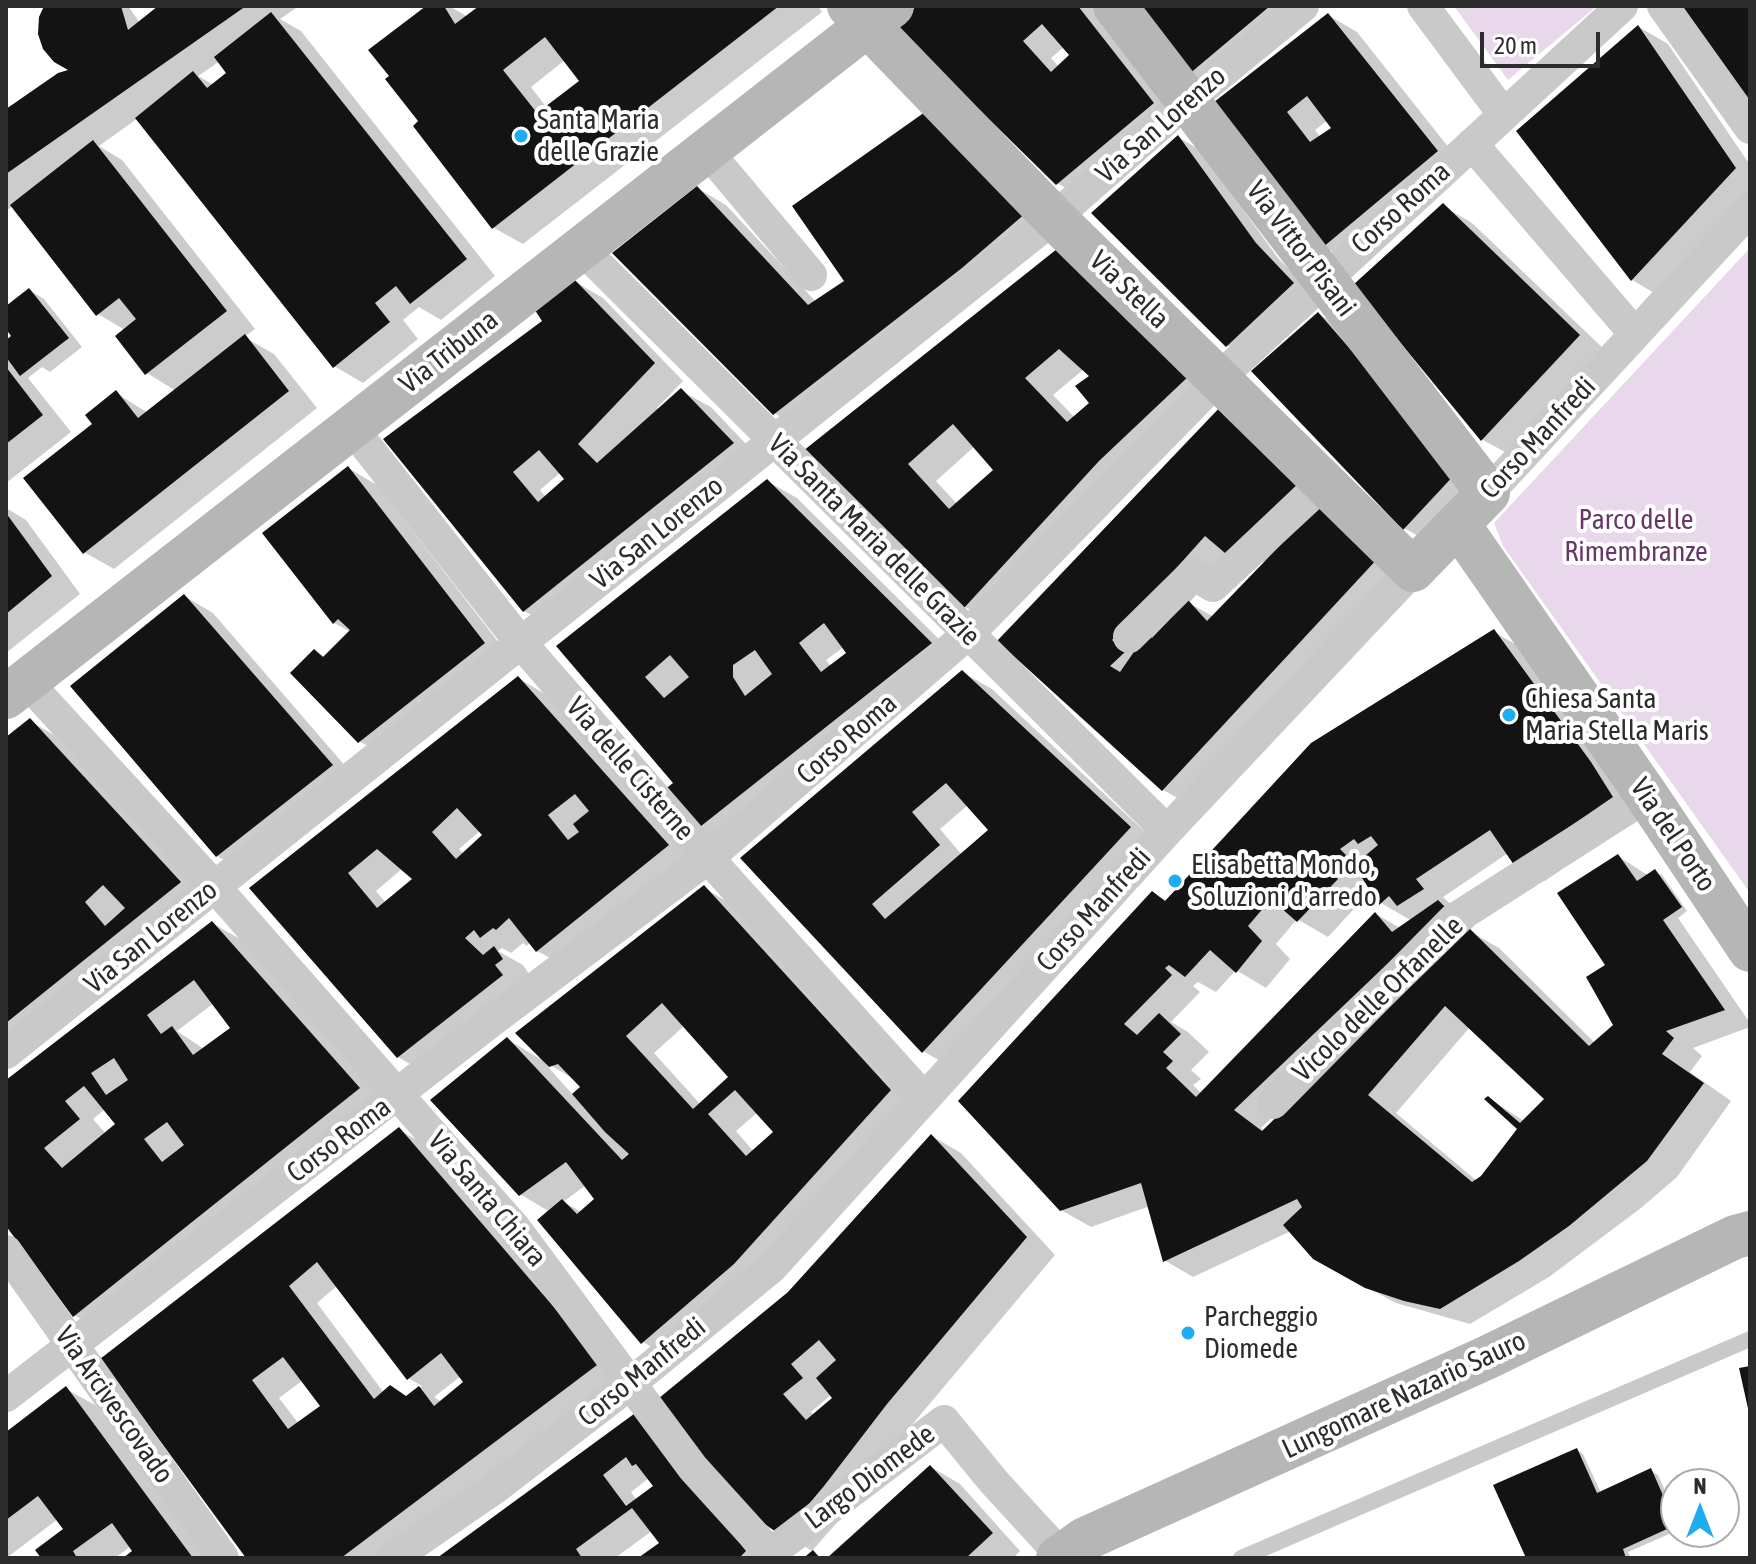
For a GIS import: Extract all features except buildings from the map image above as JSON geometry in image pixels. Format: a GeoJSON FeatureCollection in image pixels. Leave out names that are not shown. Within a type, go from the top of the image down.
{"type":"FeatureCollection","features":[{"type":"Feature","properties":{"kind":"street","name":"Via Vittor Pisani"},"geometry":{"type":"LineString","coordinates":[[1115,6],[1488,493]]}},
{"type":"Feature","properties":{"kind":"street","name":"Via San Lorenzo"},"geometry":{"type":"LineString","coordinates":[[6,1053],[1054,218],[1187,101],[1303,6]]}},
{"type":"Feature","properties":{"kind":"street"},"geometry":{"type":"LineString","coordinates":[[1423,6],[1504,115]]}},
{"type":"Feature","properties":{"kind":"street","name":"Corso Roma"},"geometry":{"type":"LineString","coordinates":[[6,1396],[708,858],[969,633],[1219,378],[1622,6]]}},
{"type":"Feature","properties":{"kind":"street"},"geometry":{"type":"LineString","coordinates":[[1663,6],[1750,128]]}},
{"type":"Feature","properties":{"kind":"street","name":"Via Tribuna"},"geometry":{"type":"LineString","coordinates":[[16,689],[707,151],[870,13]]}},
{"type":"Feature","properties":{"kind":"street","name":"Via Stella"},"geometry":{"type":"LineString","coordinates":[[870,13],[1054,218],[1413,570]]}},
{"type":"Feature","properties":{"kind":"street"},"geometry":{"type":"LineString","coordinates":[[1472,144],[1635,334]]}},
{"type":"Feature","properties":{"kind":"street"},"geometry":{"type":"LineString","coordinates":[[707,151],[811,275]]}},
{"type":"Feature","properties":{"kind":"street","name":"Corso Manfredi"},"geometry":{"type":"LineString","coordinates":[[393,1558],[495,1488],[631,1383],[771,1268],[1167,831],[1488,493],[1750,210]]}},
{"type":"Feature","properties":{"kind":"street","name":"Via Santa Maria delle Grazie"},"geometry":{"type":"LineString","coordinates":[[582,249],[1167,831]]}},
{"type":"Feature","properties":{"kind":"street","name":"Via delle Cisterne"},"geometry":{"type":"LineString","coordinates":[[352,428],[521,643],[708,858],[923,1097]]}},
{"type":"Feature","properties":{"kind":"street"},"geometry":{"type":"LineString","coordinates":[[1129,637],[1193,574],[1213,586],[1324,483]]}},
{"type":"Feature","properties":{"kind":"street","name":"Via del Porto"},"geometry":{"type":"LineString","coordinates":[[1458,524],[1750,950]]}},
{"type":"Feature","properties":{"kind":"street","name":"Via Santa Chiara"},"geometry":{"type":"LineString","coordinates":[[16,689],[215,887],[515,1228],[693,1468],[767,1555]]}},
{"type":"Feature","properties":{"kind":"street","name":"Vicolo delle Orfanelle"},"geometry":{"type":"LineString","coordinates":[[1273,1103],[1453,920],[1647,796]]}},
{"type":"Feature","properties":{"kind":"street"},"geometry":{"type":"LineString","coordinates":[[1743,1235],[1750,1196]]}},
{"type":"Feature","properties":{"kind":"street","name":"Lungomare Nazario Sauro"},"geometry":{"type":"LineString","coordinates":[[1059,1557],[1085,1539],[1473,1364],[1743,1235]]}},
{"type":"Feature","properties":{"kind":"street","name":"Via Arcivescovado"},"geometry":{"type":"LineString","coordinates":[[6,1251],[223,1558]]}},
{"type":"Feature","properties":{"kind":"street","name":"Largo Diomede"},"geometry":{"type":"LineString","coordinates":[[767,1555],[944,1421],[1059,1557]]}},
{"type":"Feature","properties":{"kind":"lane"},"geometry":{"type":"LineString","coordinates":[[1241,1558],[1750,1339]]}},
{"type":"Feature","properties":{"kind":"green space"},"geometry":{"type":"Polygon","coordinates":[[[1454,6],[1597,6],[1508,80],[1454,6]]]}},
{"type":"Feature","properties":{"kind":"green space","name":"Parco delle Rimembranze"},"geometry":{"type":"Polygon","coordinates":[[[1750,248],[1750,893],[1503,546],[1494,523],[1750,248]]]}},
{"type":"Feature","properties":{"kind":"place","name":"Santa Maria delle Grazie"},"geometry":{"type":"Point","coordinates":[521,136]}},
{"type":"Feature","properties":{"kind":"place","name":"Chiesa Santa Maria Stella Maris"},"geometry":{"type":"Point","coordinates":[1509,715]}},
{"type":"Feature","properties":{"kind":"place","name":"Elisabetta Mondo, Soluzioni d'arredo"},"geometry":{"type":"Point","coordinates":[1175,881]}},
{"type":"Feature","properties":{"kind":"place","name":"Parcheggio Diomede"},"geometry":{"type":"Point","coordinates":[1188,1333]}}]}
